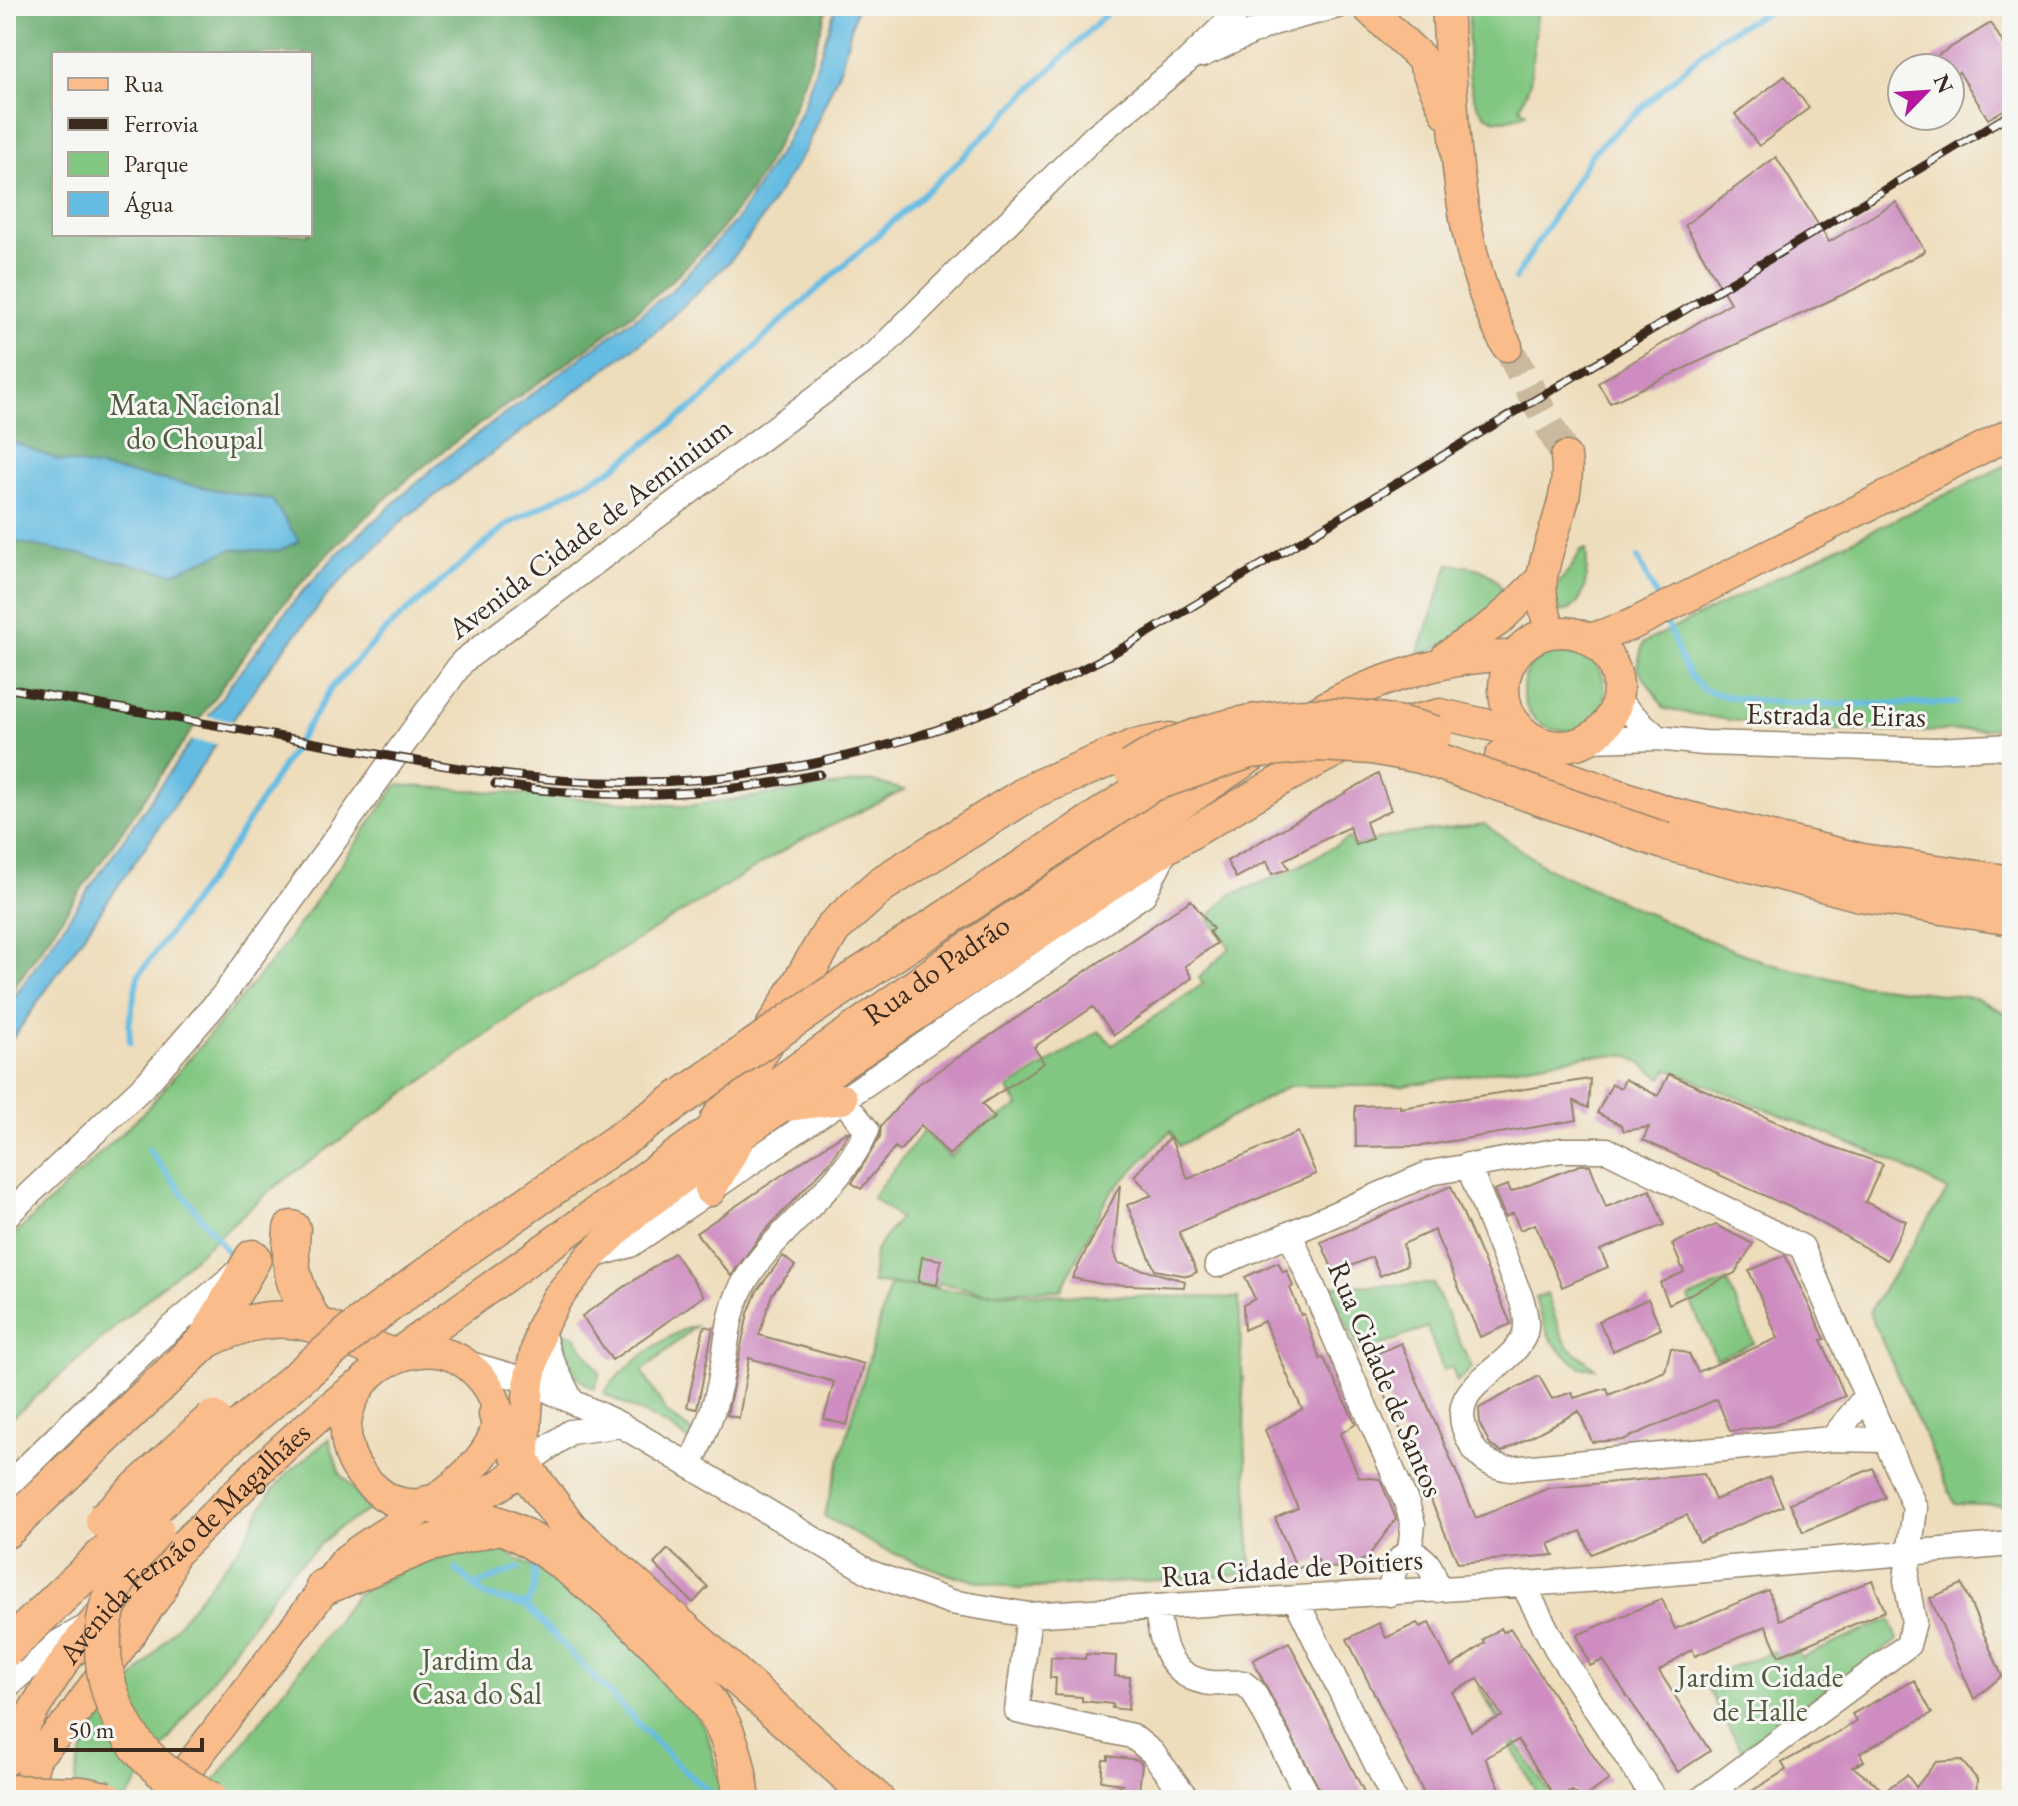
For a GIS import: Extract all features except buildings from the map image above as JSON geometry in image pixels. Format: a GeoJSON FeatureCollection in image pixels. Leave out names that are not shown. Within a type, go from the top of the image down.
{"type":"FeatureCollection","features":[{"type":"Feature","properties":{"kind":"highway"},"geometry":{"type":"LineString","coordinates":[[719,1131],[833,928],[882,884],[1035,789],[1134,748],[1269,718],[1322,716],[1375,721],[1425,731],[1668,828],[2012,884]]}},
{"type":"Feature","properties":{"kind":"highway"},"geometry":{"type":"LineString","coordinates":[[6,1617],[168,1458],[266,1372],[406,1261],[783,999],[1138,764],[1210,733]]}},
{"type":"Feature","properties":{"kind":"highway"},"geometry":{"type":"LineString","coordinates":[[6,1649],[221,1443],[358,1327],[444,1263],[794,1019],[1150,784],[1249,750],[1319,743],[1372,746],[1421,755],[1668,828],[1860,893],[2012,917]]}},
{"type":"Feature","properties":{"kind":"highway"},"geometry":{"type":"LineString","coordinates":[[292,1229],[289,1263],[293,1285],[313,1322]]}},
{"type":"Feature","properties":{"kind":"highway"},"geometry":{"type":"LineString","coordinates":[[206,1340],[253,1258]]}},
{"type":"Feature","properties":{"kind":"highway"},"geometry":{"type":"LineString","coordinates":[[6,1530],[206,1340],[239,1324],[276,1318],[313,1322],[392,1357]]}},
{"type":"Feature","properties":{"kind":"highway"},"geometry":{"type":"LineString","coordinates":[[497,1415],[524,1465],[570,1529],[876,1800]]}},
{"type":"Feature","properties":{"kind":"highway"},"geometry":{"type":"LineString","coordinates":[[211,1800],[164,1772],[135,1744],[107,1683],[103,1644],[111,1596],[123,1572],[221,1443]]}},
{"type":"Feature","properties":{"kind":"highway"},"geometry":{"type":"LineString","coordinates":[[428,1504],[522,1536],[582,1577],[669,1656],[721,1722],[738,1765],[742,1800]]}},
{"type":"Feature","properties":{"kind":"highway"},"geometry":{"type":"LineString","coordinates":[[324,1587],[427,1544],[499,1526]]}},
{"type":"Feature","properties":{"kind":"highway"},"geometry":{"type":"LineString","coordinates":[[6,1793],[83,1795],[107,1800]]}},
{"type":"Feature","properties":{"kind":"main road"},"geometry":{"type":"LineString","coordinates":[[1447,6],[1456,135],[1478,276],[1488,310],[1507,346]]}},
{"type":"Feature","properties":{"kind":"main road"},"geometry":{"type":"LineString","coordinates":[[1369,7],[1421,58],[1456,135]]}},
{"type":"Feature","properties":{"kind":"main road"},"geometry":{"type":"LineString","coordinates":[[1600,649],[1637,622],[2012,433]]}},
{"type":"Feature","properties":{"kind":"main road"},"geometry":{"type":"LineString","coordinates":[[1518,651],[1551,632],[1566,631],[1600,649],[1618,685],[1617,701],[1611,716],[1588,740],[1555,746],[1524,733],[1506,705],[1506,671],[1518,651],[1533,586],[1567,488],[1566,457]]}},
{"type":"Feature","properties":{"kind":"main road"},"geometry":{"type":"LineString","coordinates":[[1533,586],[1542,602],[1551,632]]}},
{"type":"Feature","properties":{"kind":"main road"},"geometry":{"type":"LineString","coordinates":[[1432,664],[1476,640],[1533,586]]}},
{"type":"Feature","properties":{"kind":"main road","name":"Rua do Padrão"},"geometry":{"type":"LineString","coordinates":[[392,1357],[1320,710],[1432,664],[1518,651]]}},
{"type":"Feature","properties":{"kind":"main road","name":"Rua do Padrão"},"geometry":{"type":"LineString","coordinates":[[524,1465],[529,1381],[541,1328],[557,1298],[590,1257],[719,1131],[780,1107],[1167,848],[1295,772],[1407,720],[1440,714],[1524,733]]}},
{"type":"Feature","properties":{"kind":"main road"},"geometry":{"type":"LineString","coordinates":[[692,1084],[719,1131],[710,1191]]}},
{"type":"Feature","properties":{"kind":"main road"},"geometry":{"type":"LineString","coordinates":[[780,1107],[842,1099]]}},
{"type":"Feature","properties":{"kind":"main road"},"geometry":{"type":"LineString","coordinates":[[164,1800],[324,1587],[368,1541],[428,1504],[480,1463],[490,1444],[497,1415],[487,1385],[470,1364],[438,1352],[392,1357],[358,1385],[346,1408],[345,1429],[354,1464],[364,1479],[389,1499],[428,1504],[463,1501],[489,1494],[524,1465]]}},
{"type":"Feature","properties":{"kind":"main road","name":"Avenida Fernão de Magalhães"},"geometry":{"type":"LineString","coordinates":[[6,1760],[39,1697],[88,1626],[143,1572],[173,1555],[298,1431],[358,1385]]}},
{"type":"Feature","properties":{"kind":"main road"},"geometry":{"type":"LineString","coordinates":[[32,1800],[29,1783],[36,1757],[70,1720],[161,1590],[173,1555]]}},
{"type":"Feature","properties":{"kind":"main road"},"geometry":{"type":"LineString","coordinates":[[50,1800],[52,1763],[70,1720]]}},
{"type":"Feature","properties":{"kind":"street","name":"Avenida Cidade de Aeminium"},"geometry":{"type":"LineString","coordinates":[[6,1216],[148,1082],[225,993],[463,661],[867,360],[1095,136],[1185,63],[1244,6]]}},
{"type":"Feature","properties":{"kind":"street","name":"Avenida Cidade de Aeminium"},"geometry":{"type":"LineString","coordinates":[[1185,63],[1273,23],[1338,6]]}},
{"type":"Feature","properties":{"kind":"street"},"geometry":{"type":"LineString","coordinates":[[1617,701],[1658,738]]}},
{"type":"Feature","properties":{"kind":"street","name":"Estrada de Eiras"},"geometry":{"type":"LineString","coordinates":[[1588,740],[1658,738],[1704,743],[1936,750],[2012,746]]}},
{"type":"Feature","properties":{"kind":"street","name":"Rua do Padrão"},"geometry":{"type":"LineString","coordinates":[[590,1257],[630,1245],[1144,894],[1167,848]]}},
{"type":"Feature","properties":{"kind":"street"},"geometry":{"type":"LineString","coordinates":[[690,1466],[719,1389],[731,1320],[743,1285],[764,1256],[849,1166],[867,1130],[842,1099]]}},
{"type":"Feature","properties":{"kind":"street"},"geometry":{"type":"LineString","coordinates":[[1217,1265],[1430,1173],[1561,1150],[1607,1150],[1802,1247],[1915,1508],[1906,1580],[1914,1622],[1908,1645],[1700,1800]]}},
{"type":"Feature","properties":{"kind":"street"},"geometry":{"type":"LineString","coordinates":[[1468,1165],[1522,1301],[1527,1325],[1522,1340],[1462,1403],[1460,1421],[1473,1450],[1491,1466],[1510,1469],[1832,1439],[1886,1440]]}},
{"type":"Feature","properties":{"kind":"street","name":"Rua Cidade de Santos"},"geometry":{"type":"LineString","coordinates":[[1290,1234],[1407,1504],[1413,1524],[1410,1551]]}},
{"type":"Feature","properties":{"kind":"street"},"geometry":{"type":"LineString","coordinates":[[6,1487],[149,1347],[253,1258]]}},
{"type":"Feature","properties":{"kind":"street"},"geometry":{"type":"LineString","coordinates":[[541,1328],[548,1353],[570,1398]]}},
{"type":"Feature","properties":{"kind":"street","name":"Rua Cidade de Poitiers"},"geometry":{"type":"LineString","coordinates":[[470,1364],[529,1381],[570,1398],[871,1573],[951,1602],[1029,1615],[1390,1594],[2012,1544]]}},
{"type":"Feature","properties":{"kind":"street"},"geometry":{"type":"LineString","coordinates":[[1832,1439],[1866,1396]]}},
{"type":"Feature","properties":{"kind":"street"},"geometry":{"type":"LineString","coordinates":[[524,1465],[570,1432],[621,1425]]}},
{"type":"Feature","properties":{"kind":"street"},"geometry":{"type":"LineString","coordinates":[[1390,1594],[1393,1569],[1400,1556],[1410,1551],[1424,1557],[1433,1571],[1438,1590]]}},
{"type":"Feature","properties":{"kind":"street"},"geometry":{"type":"LineString","coordinates":[[1523,1584],[1556,1648],[1655,1800]]}},
{"type":"Feature","properties":{"kind":"street"},"geometry":{"type":"LineString","coordinates":[[1296,1600],[1394,1800]]}},
{"type":"Feature","properties":{"kind":"street"},"geometry":{"type":"LineString","coordinates":[[1157,1609],[1163,1650],[1177,1670],[1213,1684],[1243,1683],[1253,1691],[1310,1800]]}},
{"type":"Feature","properties":{"kind":"street"},"geometry":{"type":"LineString","coordinates":[[1029,1615],[1017,1711],[1132,1736],[1152,1752],[1188,1800]]}},
{"type":"Feature","properties":{"kind":"street"},"geometry":{"type":"LineString","coordinates":[[6,1687],[57,1643],[88,1626]]}},
{"type":"Feature","properties":{"kind":"street"},"geometry":{"type":"LineString","coordinates":[[6,1726],[39,1697]]}},
{"type":"Feature","properties":{"kind":"green space","name":"Mata Nacional do Choupal"},"geometry":{"type":"Polygon","coordinates":[[[6,6],[828,6],[789,119],[756,182],[725,225],[651,299],[438,455],[380,504],[305,578],[230,674],[6,999],[6,6]]]}},
{"type":"Feature","properties":{"kind":"green space"},"geometry":{"type":"Polygon","coordinates":[[[1469,6],[1538,6],[1530,83],[1520,107],[1526,113],[1503,120],[1487,116],[1477,104],[1468,64],[1469,6]]]}},
{"type":"Feature","properties":{"kind":"green space"},"geometry":{"type":"Polygon","coordinates":[[[2012,462],[2012,727],[1882,732],[1794,727],[1707,716],[1665,709],[1637,667],[1643,643],[2012,462]]]}},
{"type":"Feature","properties":{"kind":"green space"},"geometry":{"type":"Polygon","coordinates":[[[1586,549],[1586,578],[1581,597],[1569,610],[1560,612],[1552,591],[1581,550],[1586,549]]]}},
{"type":"Feature","properties":{"kind":"green space"},"geometry":{"type":"Polygon","coordinates":[[[1449,564],[1487,573],[1503,590],[1488,615],[1468,632],[1417,657],[1449,564]]]}},
{"type":"Feature","properties":{"kind":"green space"},"geometry":{"type":"Polygon","coordinates":[[[1564,649],[1580,652],[1593,661],[1602,674],[1605,690],[1602,706],[1593,719],[1580,728],[1564,731],[1548,728],[1535,719],[1526,706],[1523,690],[1526,674],[1535,661],[1548,652],[1564,649]]]}},
{"type":"Feature","properties":{"kind":"green space"},"geometry":{"type":"Polygon","coordinates":[[[869,781],[905,790],[799,841],[519,1012],[273,1188],[6,1423],[6,1243],[145,1111],[277,955],[397,785],[686,806],[869,781]]]}},
{"type":"Feature","properties":{"kind":"green space"},"geometry":{"type":"Polygon","coordinates":[[[1484,824],[1547,868],[1693,934],[1767,963],[1855,984],[1975,998],[2012,1016],[2012,1506],[1955,1504],[1869,1312],[1948,1190],[1886,1158],[1668,1069],[1662,1078],[1630,1056],[1589,1055],[1403,1086],[1289,1086],[1179,1146],[1171,1131],[1108,1196],[1061,1290],[986,1292],[939,1283],[938,1287],[872,1283],[875,1251],[899,1218],[872,1197],[924,1131],[950,1157],[974,1133],[1019,1106],[1008,1089],[1099,1031],[1113,1045],[1203,984],[1199,978],[1230,948],[1208,917],[1230,895],[1290,871],[1349,838],[1354,847],[1402,834],[1484,824]]]}},
{"type":"Feature","properties":{"kind":"green space"},"geometry":{"type":"Polygon","coordinates":[[[1727,1281],[1754,1343],[1716,1359],[1689,1298],[1727,1281]]]}},
{"type":"Feature","properties":{"kind":"green space"},"geometry":{"type":"Polygon","coordinates":[[[1433,1284],[1472,1368],[1457,1382],[1452,1367],[1443,1370],[1427,1327],[1360,1354],[1330,1286],[1433,1284]]]}},
{"type":"Feature","properties":{"kind":"green space"},"geometry":{"type":"Polygon","coordinates":[[[890,1285],[986,1293],[1239,1298],[1251,1574],[1018,1589],[950,1575],[880,1548],[824,1516],[890,1285]]]}},
{"type":"Feature","properties":{"kind":"green space"},"geometry":{"type":"Polygon","coordinates":[[[1547,1294],[1561,1335],[1569,1347],[1595,1368],[1582,1368],[1556,1346],[1542,1320],[1535,1298],[1547,1294]]]}},
{"type":"Feature","properties":{"kind":"green space"},"geometry":{"type":"Polygon","coordinates":[[[696,1326],[642,1371],[667,1413],[699,1437],[695,1444],[666,1425],[604,1394],[619,1376],[646,1353],[674,1334],[696,1326]]]}},
{"type":"Feature","properties":{"kind":"green space"},"geometry":{"type":"Polygon","coordinates":[[[564,1332],[575,1336],[600,1373],[594,1389],[579,1379],[568,1366],[563,1351],[564,1332]]]}},
{"type":"Feature","properties":{"kind":"green space"},"geometry":{"type":"Polygon","coordinates":[[[329,1439],[339,1472],[370,1509],[337,1529],[286,1576],[126,1799],[77,1800],[76,1780],[80,1761],[97,1725],[242,1544],[268,1496],[289,1472],[329,1439]]]}},
{"type":"Feature","properties":{"kind":"green space","name":"Jardim da Casa do Sal"},"geometry":{"type":"Polygon","coordinates":[[[492,1545],[573,1590],[657,1667],[706,1729],[725,1800],[205,1800],[211,1786],[357,1594],[410,1566],[492,1545]]]}},
{"type":"Feature","properties":{"kind":"green space","name":"Jardim Cidade de Halle"},"geometry":{"type":"Polygon","coordinates":[[[1890,1619],[1898,1640],[1741,1750],[1702,1678],[1774,1651],[1778,1658],[1798,1651],[1801,1658],[1890,1619]]]}},
{"type":"Feature","properties":{"kind":"green space"},"geometry":{"type":"Polygon","coordinates":[[[1479,1686],[1554,1800],[1540,1800],[1479,1686]]]}},
{"type":"Feature","properties":{"kind":"water"},"geometry":{"type":"Polygon","coordinates":[[[836,6],[857,6],[841,66],[805,150],[758,225],[729,262],[655,332],[405,518],[329,593],[268,669],[6,1048],[6,1009],[230,685],[296,599],[335,556],[440,462],[671,291],[737,219],[788,138],[803,107],[836,6]]]}},
{"type":"Feature","properties":{"kind":"water"},"geometry":{"type":"Polygon","coordinates":[[[6,439],[58,460],[272,500],[299,541],[279,551],[232,549],[173,573],[6,540],[6,439]]]}},
{"type":"Feature","properties":{"kind":"pier"},"geometry":{"type":"Polygon","coordinates":[[[204,716],[236,721],[220,745],[188,740],[204,716]]]}},
{"type":"Feature","properties":{"kind":"waterway"},"geometry":{"type":"LineString","coordinates":[[130,1042],[129,1024],[138,976],[230,850],[332,687],[390,626],[508,524],[612,469],[701,401],[773,329],[951,169],[1114,6]]}},
{"type":"Feature","properties":{"kind":"waterway"},"geometry":{"type":"LineString","coordinates":[[1515,279],[1593,152],[1722,35],[1779,6]]}},
{"type":"Feature","properties":{"kind":"waterway"},"geometry":{"type":"LineString","coordinates":[[1638,558],[1658,600]]}},
{"type":"Feature","properties":{"kind":"waterway"},"geometry":{"type":"LineString","coordinates":[[1665,618],[1689,674],[1701,687],[1720,695],[1784,703],[1956,703]]}},
{"type":"Feature","properties":{"kind":"waterway"},"geometry":{"type":"LineString","coordinates":[[149,1150],[231,1256]]}},
{"type":"Feature","properties":{"kind":"waterway"},"geometry":{"type":"LineString","coordinates":[[456,1569],[484,1595],[526,1606],[534,1590],[534,1563]]}},
{"type":"Feature","properties":{"kind":"waterway"},"geometry":{"type":"LineString","coordinates":[[474,1586],[518,1568]]}},
{"type":"Feature","properties":{"kind":"waterway"},"geometry":{"type":"LineString","coordinates":[[526,1606],[676,1763],[719,1800]]}},
{"type":"Feature","properties":{"kind":"tunnel"},"geometry":{"type":"LineString","coordinates":[[1507,346],[1566,457]]}},
{"type":"Feature","properties":{"kind":"railway"},"geometry":{"type":"LineString","coordinates":[[6,688],[428,763],[563,780],[667,782],[736,776],[872,750],[1003,705],[1128,645],[2012,113]]}},
{"type":"Feature","properties":{"kind":"railway"},"geometry":{"type":"LineString","coordinates":[[495,784],[576,793],[658,794],[740,788],[820,774]]}}]}
